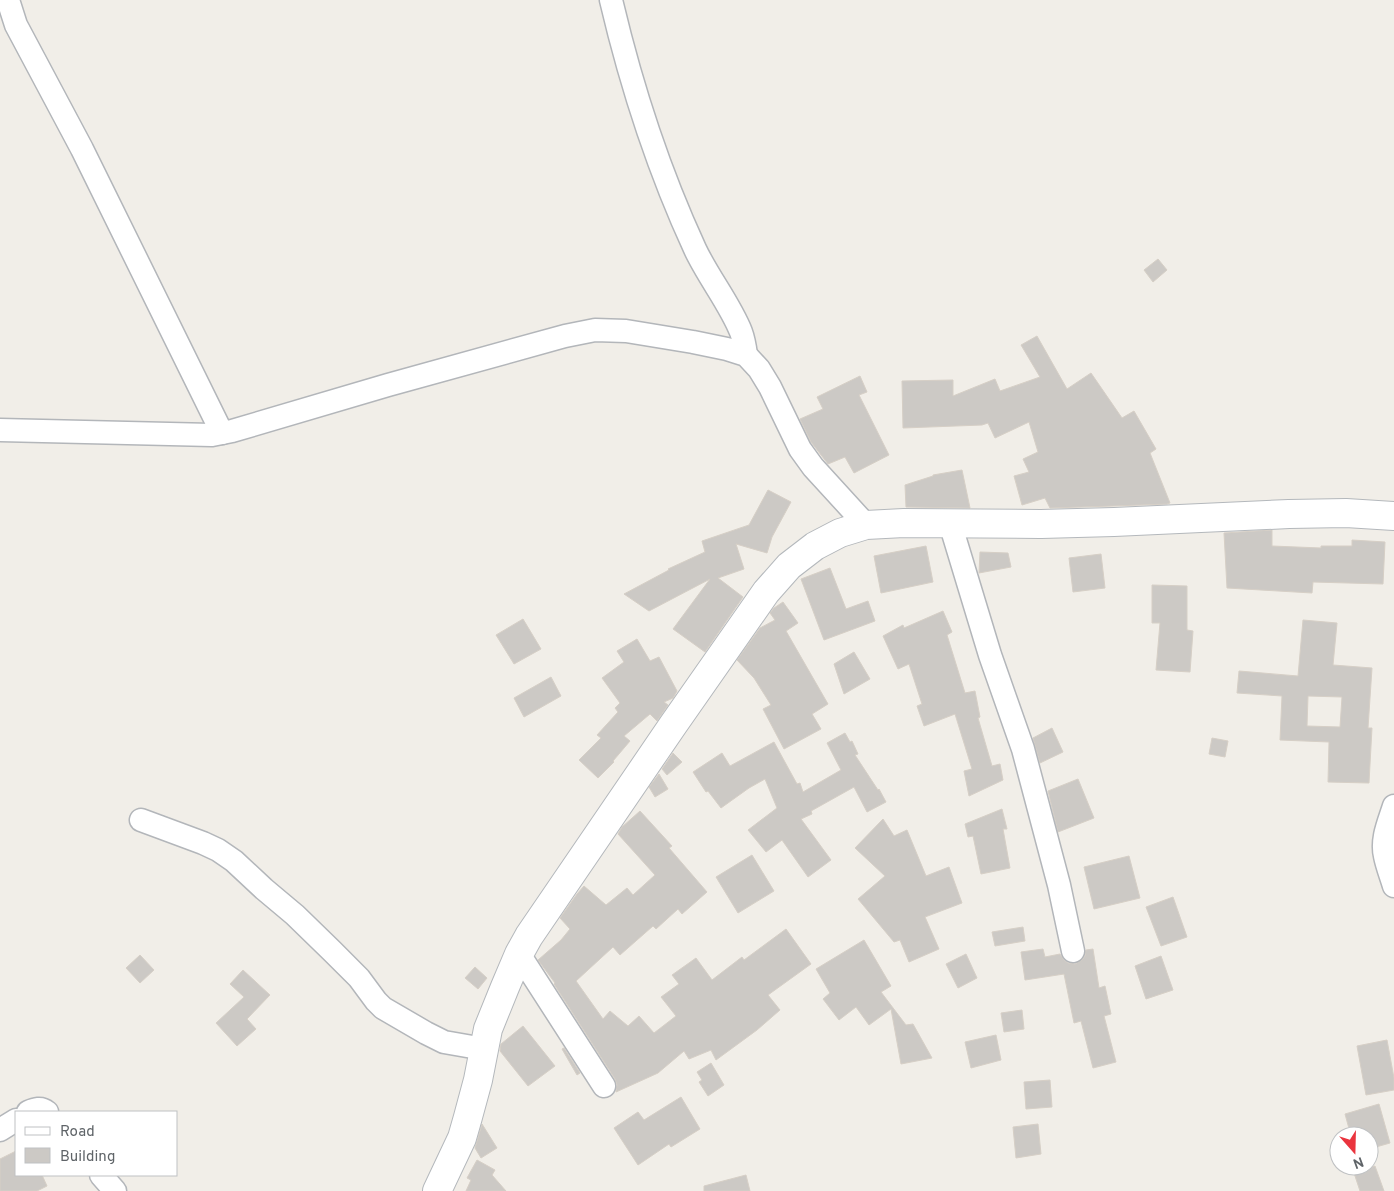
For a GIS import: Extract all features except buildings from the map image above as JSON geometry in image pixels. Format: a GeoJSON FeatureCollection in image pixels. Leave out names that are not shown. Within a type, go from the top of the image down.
{"type":"FeatureCollection","features":[{"type":"Feature","properties":{"kind":"street"},"geometry":{"type":"LineString","coordinates":[[8,0],[16,25],[82,149],[222,433]]}},
{"type":"Feature","properties":{"kind":"street"},"geometry":{"type":"LineString","coordinates":[[611,0],[634,88],[658,162],[696,250],[737,324],[744,341],[746,355]]}},
{"type":"Feature","properties":{"kind":"street"},"geometry":{"type":"LineString","coordinates":[[0,430],[212,435],[251,426],[388,384],[565,336],[595,330],[626,330],[727,349],[746,355],[759,369],[770,387],[800,449],[813,467],[866,524]]}},
{"type":"Feature","properties":{"kind":"street"},"geometry":{"type":"LineString","coordinates":[[437,1191],[462,1138],[478,1080],[488,1029],[519,954],[529,936],[766,592],[789,566],[815,546],[840,533],[866,524],[1114,522],[1337,513],[1394,516]]}},
{"type":"Feature","properties":{"kind":"street"},"geometry":{"type":"LineString","coordinates":[[950,524],[990,655],[1026,758],[1059,885],[1073,951]]}},
{"type":"Feature","properties":{"kind":"street"},"geometry":{"type":"LineString","coordinates":[[1394,806],[1384,841],[1384,855],[1394,886]]}},
{"type":"Feature","properties":{"kind":"street"},"geometry":{"type":"LineString","coordinates":[[141,820],[203,843],[234,861],[332,950],[359,978],[383,1008],[444,1042],[484,1049]]}},
{"type":"Feature","properties":{"kind":"street"},"geometry":{"type":"LineString","coordinates":[[519,954],[604,1086]]}},
{"type":"Feature","properties":{"kind":"street"},"geometry":{"type":"LineString","coordinates":[[31,1111],[42,1109],[45,1111]]}},
{"type":"Feature","properties":{"kind":"street"},"geometry":{"type":"LineString","coordinates":[[0,1130],[15,1121]]}},
{"type":"Feature","properties":{"kind":"street"},"geometry":{"type":"LineString","coordinates":[[102,1176],[115,1191]]}}]}
